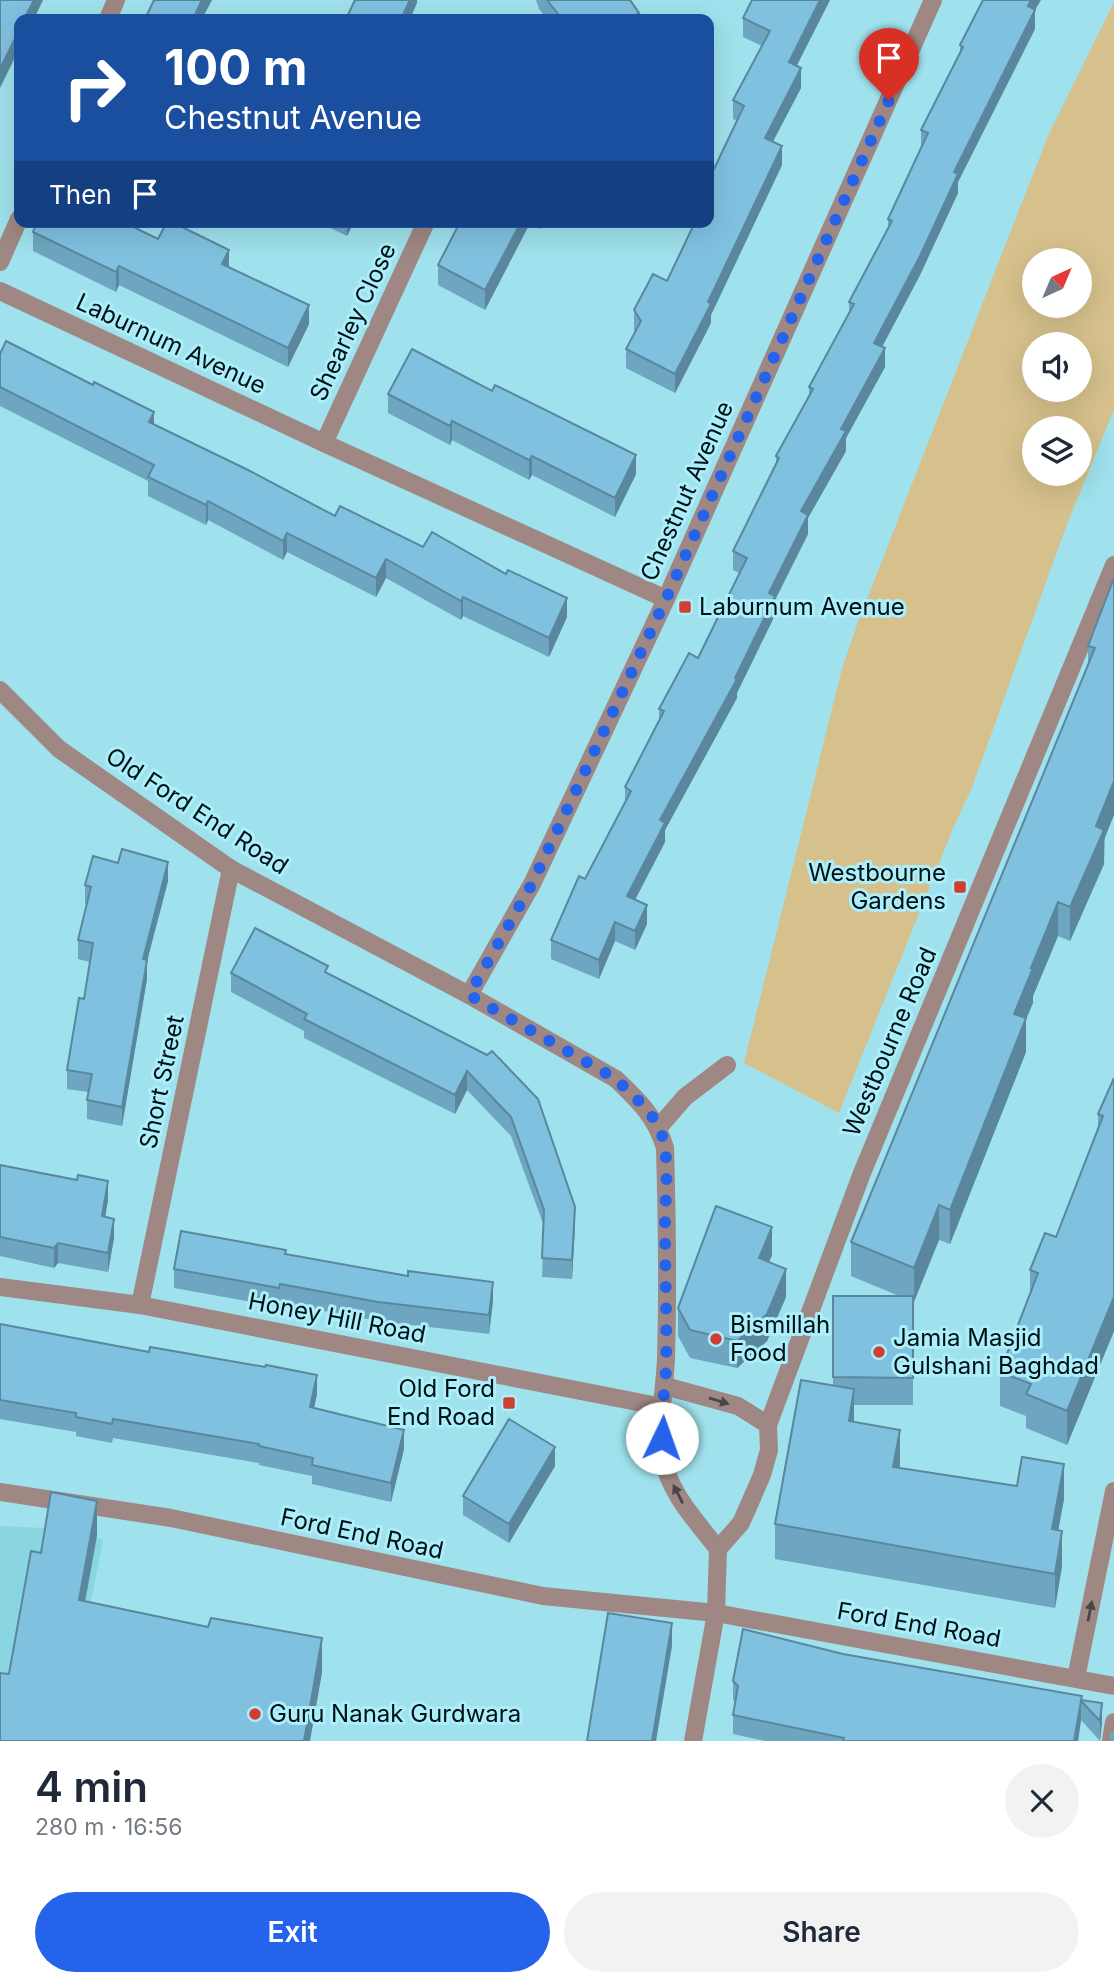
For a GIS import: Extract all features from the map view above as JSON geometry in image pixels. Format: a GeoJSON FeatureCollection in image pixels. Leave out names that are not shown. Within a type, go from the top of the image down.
{"type":"FeatureCollection","features":[{"type":"Feature","properties":{"kind":"street","name":"Chestnut Avenue"},"geometry":{"type":"LineString","coordinates":[[469,995],[532,884],[666,599],[933,0]]}},
{"type":"Feature","properties":{"kind":"street"},"geometry":{"type":"LineString","coordinates":[[0,262],[15,228]]}},
{"type":"Feature","properties":{"kind":"street","name":"Shearley Close"},"geometry":{"type":"LineString","coordinates":[[324,443],[423,228]]}},
{"type":"Feature","properties":{"kind":"street","name":"Laburnum Avenue"},"geometry":{"type":"LineString","coordinates":[[0,291],[666,599]]}},
{"type":"Feature","properties":{"kind":"street","name":"Westbourne Road"},"geometry":{"type":"LineString","coordinates":[[768,1425],[862,1173],[1112,574]]}},
{"type":"Feature","properties":{"kind":"street","name":"Old Ford End Road"},"geometry":{"type":"LineString","coordinates":[[0,690],[58,749],[231,869],[469,995],[616,1079],[636,1099],[659,1127],[665,1148],[665,1386],[660,1416],[663,1460],[680,1499],[718,1549]]}},
{"type":"Feature","properties":{"kind":"street","name":"Short Street"},"geometry":{"type":"LineString","coordinates":[[140,1305],[231,869]]}},
{"type":"Feature","properties":{"kind":"street"},"geometry":{"type":"LineString","coordinates":[[659,1127],[685,1097],[727,1065]]}},
{"type":"Feature","properties":{"kind":"street","name":"Honey Hill Road"},"geometry":{"type":"LineString","coordinates":[[0,1287],[140,1305],[663,1407]]}},
{"type":"Feature","properties":{"kind":"street"},"geometry":{"type":"LineString","coordinates":[[665,1386],[738,1406],[768,1425],[769,1450],[762,1475],[741,1523],[718,1549],[716,1612],[693,1741]]}},
{"type":"Feature","properties":{"kind":"street"},"geometry":{"type":"LineString","coordinates":[[1076,1678],[1114,1491]]}},
{"type":"Feature","properties":{"kind":"street","name":"Ford End Road"},"geometry":{"type":"LineString","coordinates":[[0,1492],[172,1518],[543,1596],[716,1612],[1114,1686]]}},
{"type":"Feature","properties":{"kind":"street"},"geometry":{"type":"LineString","coordinates":[[1111,1741],[1114,1722]]}},
{"type":"Feature","properties":{"kind":"shaded area"},"geometry":{"type":"Polygon","coordinates":[[[1114,2],[1114,410],[1092,463],[1092,416],[1022,416],[1022,486],[1083,486],[971,790],[954,826],[839,1113],[744,1063],[842,669],[1048,136],[1114,2]]]}},
{"type":"Feature","properties":{"kind":"shaded area"},"geometry":{"type":"Polygon","coordinates":[[[0,1526],[63,1529],[103,1540],[64,1741],[0,1741],[0,1526]]]}},
{"type":"Feature","properties":{"kind":"building"},"geometry":{"type":"Polygon","coordinates":[[[0,0],[34,0],[27,14],[14,14],[14,40],[0,69],[0,0]]]}},
{"type":"Feature","properties":{"kind":"building"},"geometry":{"type":"Polygon","coordinates":[[[154,0],[202,0],[195,14],[147,14],[154,0]]]}},
{"type":"Feature","properties":{"kind":"building"},"geometry":{"type":"Polygon","coordinates":[[[355,0],[410,0],[403,14],[348,14],[355,0]]]}},
{"type":"Feature","properties":{"kind":"building"},"geometry":{"type":"Polygon","coordinates":[[[547,0],[630,0],[639,13],[637,14],[558,14],[547,0]]]}},
{"type":"Feature","properties":{"kind":"building"},"geometry":{"type":"Polygon","coordinates":[[[752,0],[820,0],[789,62],[801,68],[765,138],[782,146],[708,302],[711,304],[675,374],[626,349],[641,321],[634,310],[653,274],[667,281],[692,228],[714,228],[714,169],[744,106],[733,100],[770,31],[743,18],[752,0]]]}},
{"type":"Feature","properties":{"kind":"building"},"geometry":{"type":"Polygon","coordinates":[[[983,0],[1031,0],[1028,6],[1035,10],[954,172],[958,174],[920,256],[874,343],[885,348],[841,429],[846,431],[801,511],[808,515],[769,593],[775,596],[735,678],[737,679],[660,820],[665,823],[627,896],[647,905],[635,931],[615,922],[599,960],[551,940],[579,876],[585,879],[631,791],[625,787],[664,711],[659,709],[689,653],[698,658],[747,558],[733,551],[779,458],[776,456],[813,389],[809,387],[854,304],[849,302],[892,221],[888,219],[928,133],[921,130],[963,47],[960,45],[983,0]]]}},
{"type":"Feature","properties":{"kind":"building"},"geometry":{"type":"Polygon","coordinates":[[[35,228],[135,228],[158,239],[164,228],[184,228],[229,250],[222,264],[309,305],[288,348],[119,266],[116,272],[33,232],[35,228]]]}},
{"type":"Feature","properties":{"kind":"building"},"geometry":{"type":"Polygon","coordinates":[[[457,228],[518,228],[485,290],[438,265],[457,228]]]}},
{"type":"Feature","properties":{"kind":"building"},"geometry":{"type":"Polygon","coordinates":[[[6,341],[154,412],[149,422],[335,516],[340,506],[423,547],[432,532],[506,574],[508,570],[567,598],[549,638],[463,597],[461,601],[386,559],[376,578],[287,533],[283,541],[208,501],[206,505],[148,477],[154,465],[0,387],[0,354],[6,341]]]}},
{"type":"Feature","properties":{"kind":"building"},"geometry":{"type":"Polygon","coordinates":[[[412,349],[492,391],[495,385],[636,455],[615,498],[532,456],[529,460],[452,421],[450,426],[388,394],[412,349]]]}},
{"type":"Feature","properties":{"kind":"building"},"geometry":{"type":"Polygon","coordinates":[[[1114,578],[1114,781],[1096,826],[1104,830],[1070,907],[1058,902],[1014,1014],[1026,1018],[950,1210],[939,1205],[914,1268],[851,1242],[1095,648],[1088,646],[1114,578]]]}},
{"type":"Feature","properties":{"kind":"building"},"geometry":{"type":"Polygon","coordinates":[[[122,849],[168,862],[143,959],[147,960],[122,1107],[87,1100],[92,1074],[67,1070],[79,998],[84,999],[93,943],[78,940],[91,887],[85,885],[93,856],[118,863],[122,849]]]}},
{"type":"Feature","properties":{"kind":"building"},"geometry":{"type":"Polygon","coordinates":[[[255,928],[328,966],[325,972],[487,1055],[492,1051],[538,1099],[575,1207],[572,1260],[542,1258],[544,1210],[511,1117],[467,1071],[455,1095],[304,1019],[307,1014],[231,973],[255,928]]]}},
{"type":"Feature","properties":{"kind":"building"},"geometry":{"type":"Polygon","coordinates":[[[1114,1078],[1114,1297],[1067,1411],[1026,1394],[1031,1384],[1000,1372],[1038,1273],[1030,1270],[1045,1233],[1056,1237],[1103,1116],[1098,1114],[1114,1078]]]}},
{"type":"Feature","properties":{"kind":"building"},"geometry":{"type":"Polygon","coordinates":[[[0,1165],[77,1180],[78,1175],[108,1181],[102,1216],[114,1219],[108,1253],[58,1243],[54,1248],[0,1237],[0,1165]]]}},
{"type":"Feature","properties":{"kind":"building"},"geometry":{"type":"Polygon","coordinates":[[[716,1206],[772,1227],[759,1258],[786,1269],[767,1314],[737,1341],[690,1330],[678,1308],[716,1206]]]}},
{"type":"Feature","properties":{"kind":"building"},"geometry":{"type":"Polygon","coordinates":[[[181,1231],[286,1250],[285,1254],[408,1276],[408,1271],[493,1282],[489,1315],[378,1302],[280,1284],[279,1288],[174,1269],[181,1231]]]}},
{"type":"Feature","properties":{"kind":"building"},"geometry":{"type":"Polygon","coordinates":[[[833,1296],[913,1296],[913,1378],[833,1377],[833,1296]]]}},
{"type":"Feature","properties":{"kind":"building"},"geometry":{"type":"Polygon","coordinates":[[[0,1324],[149,1352],[150,1347],[317,1375],[310,1407],[404,1430],[391,1483],[312,1465],[313,1458],[259,1444],[113,1419],[112,1424],[76,1417],[76,1413],[0,1400],[0,1324]]]}},
{"type":"Feature","properties":{"kind":"building"},"geometry":{"type":"Polygon","coordinates":[[[801,1380],[854,1389],[849,1421],[900,1430],[893,1467],[1017,1486],[1022,1457],[1064,1464],[1052,1529],[1062,1531],[1055,1574],[775,1524],[801,1380]]]}},
{"type":"Feature","properties":{"kind":"building"},"geometry":{"type":"Polygon","coordinates":[[[509,1419],[555,1447],[509,1524],[463,1496],[509,1419]]]}},
{"type":"Feature","properties":{"kind":"building"},"geometry":{"type":"Polygon","coordinates":[[[51,1492],[97,1501],[79,1600],[208,1627],[211,1618],[322,1638],[304,1741],[0,1741],[0,1673],[9,1674],[31,1551],[41,1553],[51,1492]]]}},
{"type":"Feature","properties":{"kind":"building"},"geometry":{"type":"Polygon","coordinates":[[[608,1613],[672,1623],[652,1741],[587,1741],[608,1613]]]}},
{"type":"Feature","properties":{"kind":"building"},"geometry":{"type":"Polygon","coordinates":[[[743,1629],[843,1654],[1082,1696],[1081,1700],[1102,1703],[1100,1721],[1081,1701],[1074,1741],[843,1741],[844,1738],[733,1715],[738,1686],[733,1681],[743,1629]]]}},
{"type":"Feature","properties":{"kind":"place","name":"Laburnum Avenue"},"geometry":{"type":"Point","coordinates":[685,607]}},
{"type":"Feature","properties":{"kind":"place","name":"Westbourne Gardens"},"geometry":{"type":"Point","coordinates":[960,887]}},
{"type":"Feature","properties":{"kind":"place","name":"Bismillah Food"},"geometry":{"type":"Point","coordinates":[716,1339]}},
{"type":"Feature","properties":{"kind":"place","name":"Jamia Masjid Gulshani Baghdad"},"geometry":{"type":"Point","coordinates":[879,1352]}},
{"type":"Feature","properties":{"kind":"place","name":"Old Ford End Road"},"geometry":{"type":"Point","coordinates":[509,1403]}},
{"type":"Feature","properties":{"kind":"place","name":"Guru Nanak Gurdwara"},"geometry":{"type":"Point","coordinates":[255,1714]}},
{"type":"Feature","properties":{"kind":"route"},"geometry":{"type":"LineString","coordinates":[[662,1438],[660,1416],[665,1386],[667,1339],[666,1199],[665,1148],[659,1127],[616,1079],[469,995],[532,884],[666,599],[889,100]]}}]}
